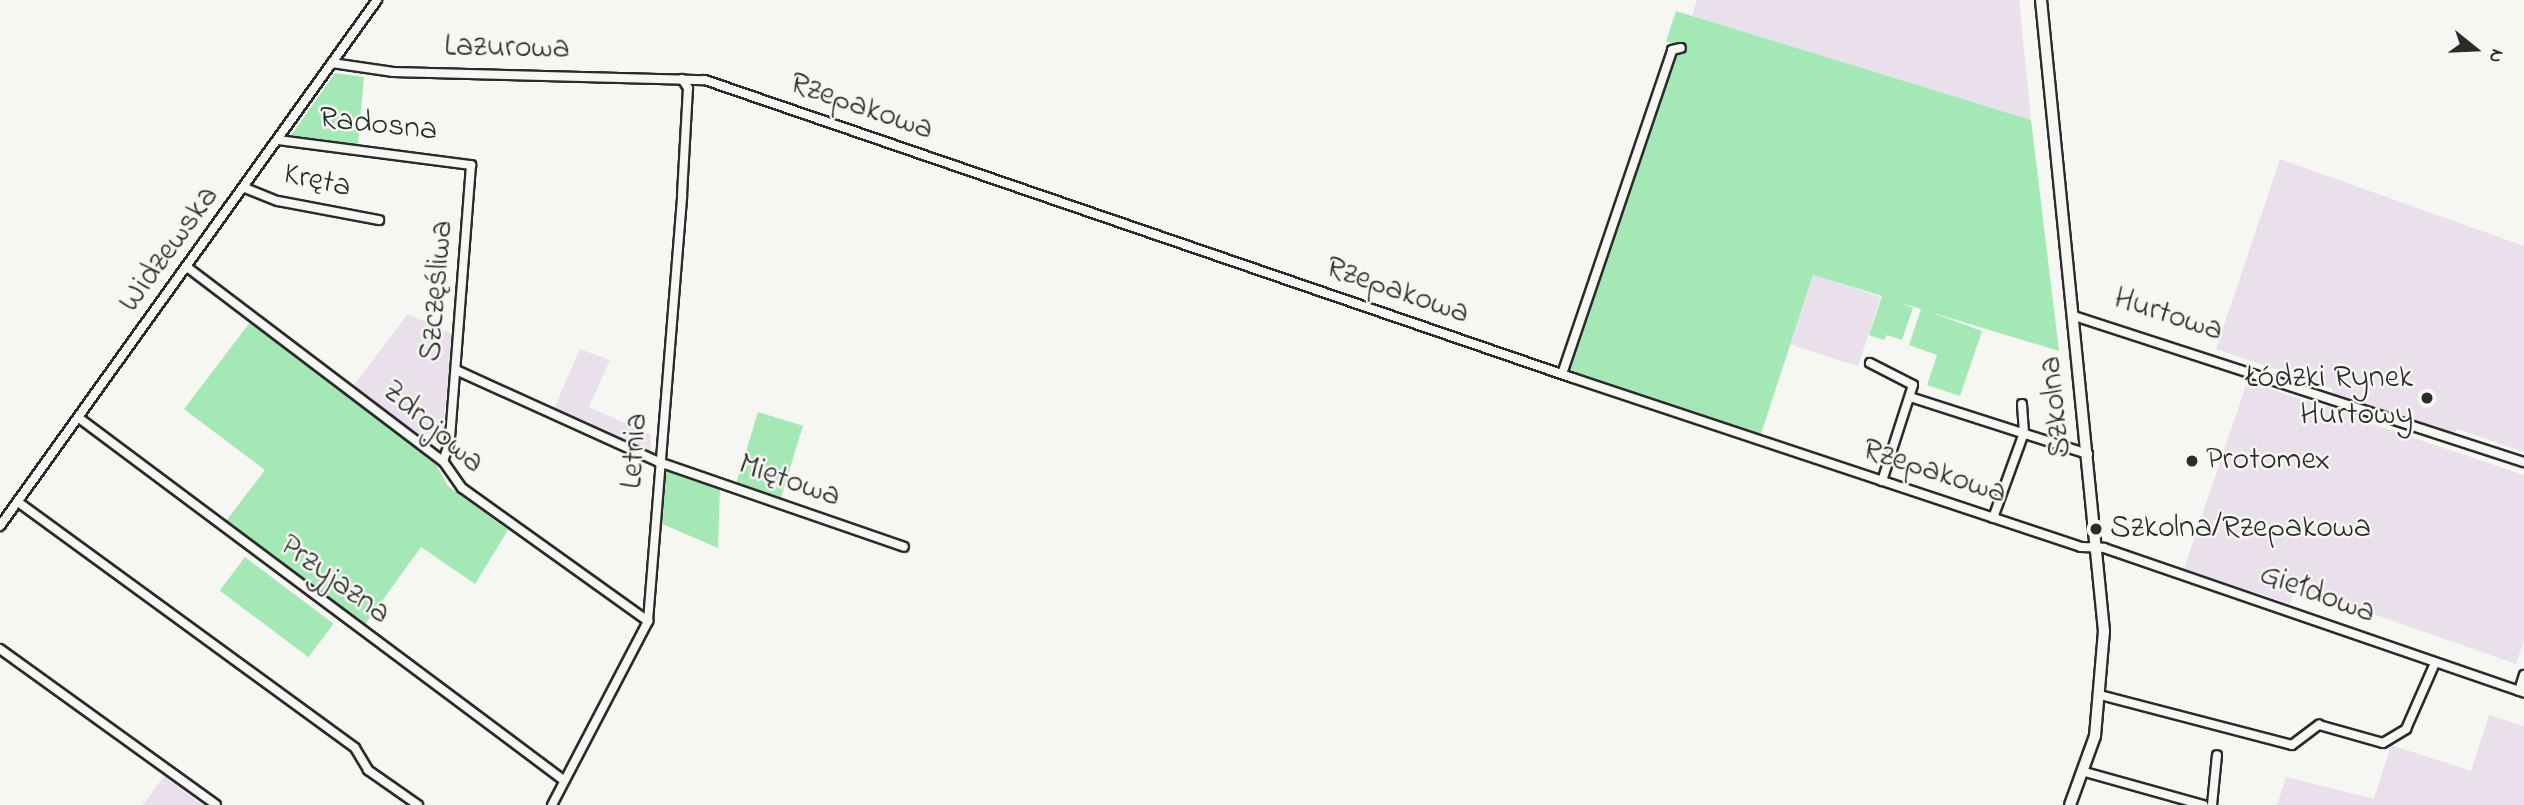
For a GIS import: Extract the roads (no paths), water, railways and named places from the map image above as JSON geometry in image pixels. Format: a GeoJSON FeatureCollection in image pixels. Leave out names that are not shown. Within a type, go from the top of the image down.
{"type":"FeatureCollection","features":[{"type":"Feature","properties":{"kind":"street","name":"Widzewska"},"geometry":{"type":"LineString","coordinates":[[0,526],[245,188],[377,0]]}},
{"type":"Feature","properties":{"kind":"street","name":"Szkolna"},"geometry":{"type":"LineString","coordinates":[[2041,0],[2098,548],[2100,695],[2085,772],[2070,805]]}},
{"type":"Feature","properties":{"kind":"street"},"geometry":{"type":"LineString","coordinates":[[1562,374],[1672,50],[1681,48]]}},
{"type":"Feature","properties":{"kind":"street","name":"Lazurowa"},"geometry":{"type":"LineString","coordinates":[[332,63],[393,72],[682,79]]}},
{"type":"Feature","properties":{"kind":"street","name":"Rzepakowa"},"geometry":{"type":"LineString","coordinates":[[682,79],[705,80],[1562,374],[1993,518],[2098,548]]}},
{"type":"Feature","properties":{"kind":"street","name":"Letnia"},"geometry":{"type":"LineString","coordinates":[[552,805],[562,779],[648,621],[682,195],[688,88],[682,79]]}},
{"type":"Feature","properties":{"kind":"street","name":"Radosna"},"geometry":{"type":"LineString","coordinates":[[278,139],[471,165]]}},
{"type":"Feature","properties":{"kind":"street","name":"Szczęśliwa"},"geometry":{"type":"LineString","coordinates":[[443,461],[456,370],[471,165]]}},
{"type":"Feature","properties":{"kind":"street","name":"Kręta"},"geometry":{"type":"LineString","coordinates":[[245,188],[278,201],[379,220]]}},
{"type":"Feature","properties":{"kind":"street","name":"Zdrojowa"},"geometry":{"type":"LineString","coordinates":[[187,267],[443,461],[462,488],[648,621]]}},
{"type":"Feature","properties":{"kind":"street","name":"Hurtowa"},"geometry":{"type":"LineString","coordinates":[[2074,316],[2524,462]]}},
{"type":"Feature","properties":{"kind":"street"},"geometry":{"type":"LineString","coordinates":[[1870,363],[1912,381],[1910,397],[1882,481]]}},
{"type":"Feature","properties":{"kind":"street","name":"Miętowa"},"geometry":{"type":"LineString","coordinates":[[456,370],[659,462],[904,547]]}},
{"type":"Feature","properties":{"kind":"street"},"geometry":{"type":"LineString","coordinates":[[1910,397],[2088,454]]}},
{"type":"Feature","properties":{"kind":"street"},"geometry":{"type":"LineString","coordinates":[[1993,518],[2024,433],[2022,404]]}},
{"type":"Feature","properties":{"kind":"street","name":"Przyjazna"},"geometry":{"type":"LineString","coordinates":[[79,418],[562,779]]}},
{"type":"Feature","properties":{"kind":"street"},"geometry":{"type":"LineString","coordinates":[[18,502],[355,748],[368,769],[418,805]]}},
{"type":"Feature","properties":{"kind":"street","name":"Giełdowa"},"geometry":{"type":"LineString","coordinates":[[2098,548],[2521,692]]}},
{"type":"Feature","properties":{"kind":"street"},"geometry":{"type":"LineString","coordinates":[[0,649],[216,805]]}},
{"type":"Feature","properties":{"kind":"street"},"geometry":{"type":"LineString","coordinates":[[2100,695],[2292,745],[2319,725],[2383,743],[2406,729],[2435,663]]}},
{"type":"Feature","properties":{"kind":"street"},"geometry":{"type":"LineString","coordinates":[[2521,692],[2524,676]]}},
{"type":"Feature","properties":{"kind":"street"},"geometry":{"type":"LineString","coordinates":[[2212,805],[2217,755]]}},
{"type":"Feature","properties":{"kind":"street"},"geometry":{"type":"LineString","coordinates":[[2085,772],[2203,805]]}},
{"type":"Feature","properties":{"kind":"place","name":"Łódzki Rynek Hurtowy"},"geometry":{"type":"Point","coordinates":[2427,398]}},
{"type":"Feature","properties":{"kind":"place","name":"Protomex"},"geometry":{"type":"Point","coordinates":[2192,461]}},
{"type":"Feature","properties":{"kind":"place","name":"Szkolna/Rzepakowa"},"geometry":{"type":"Point","coordinates":[2096,529]}}]}
